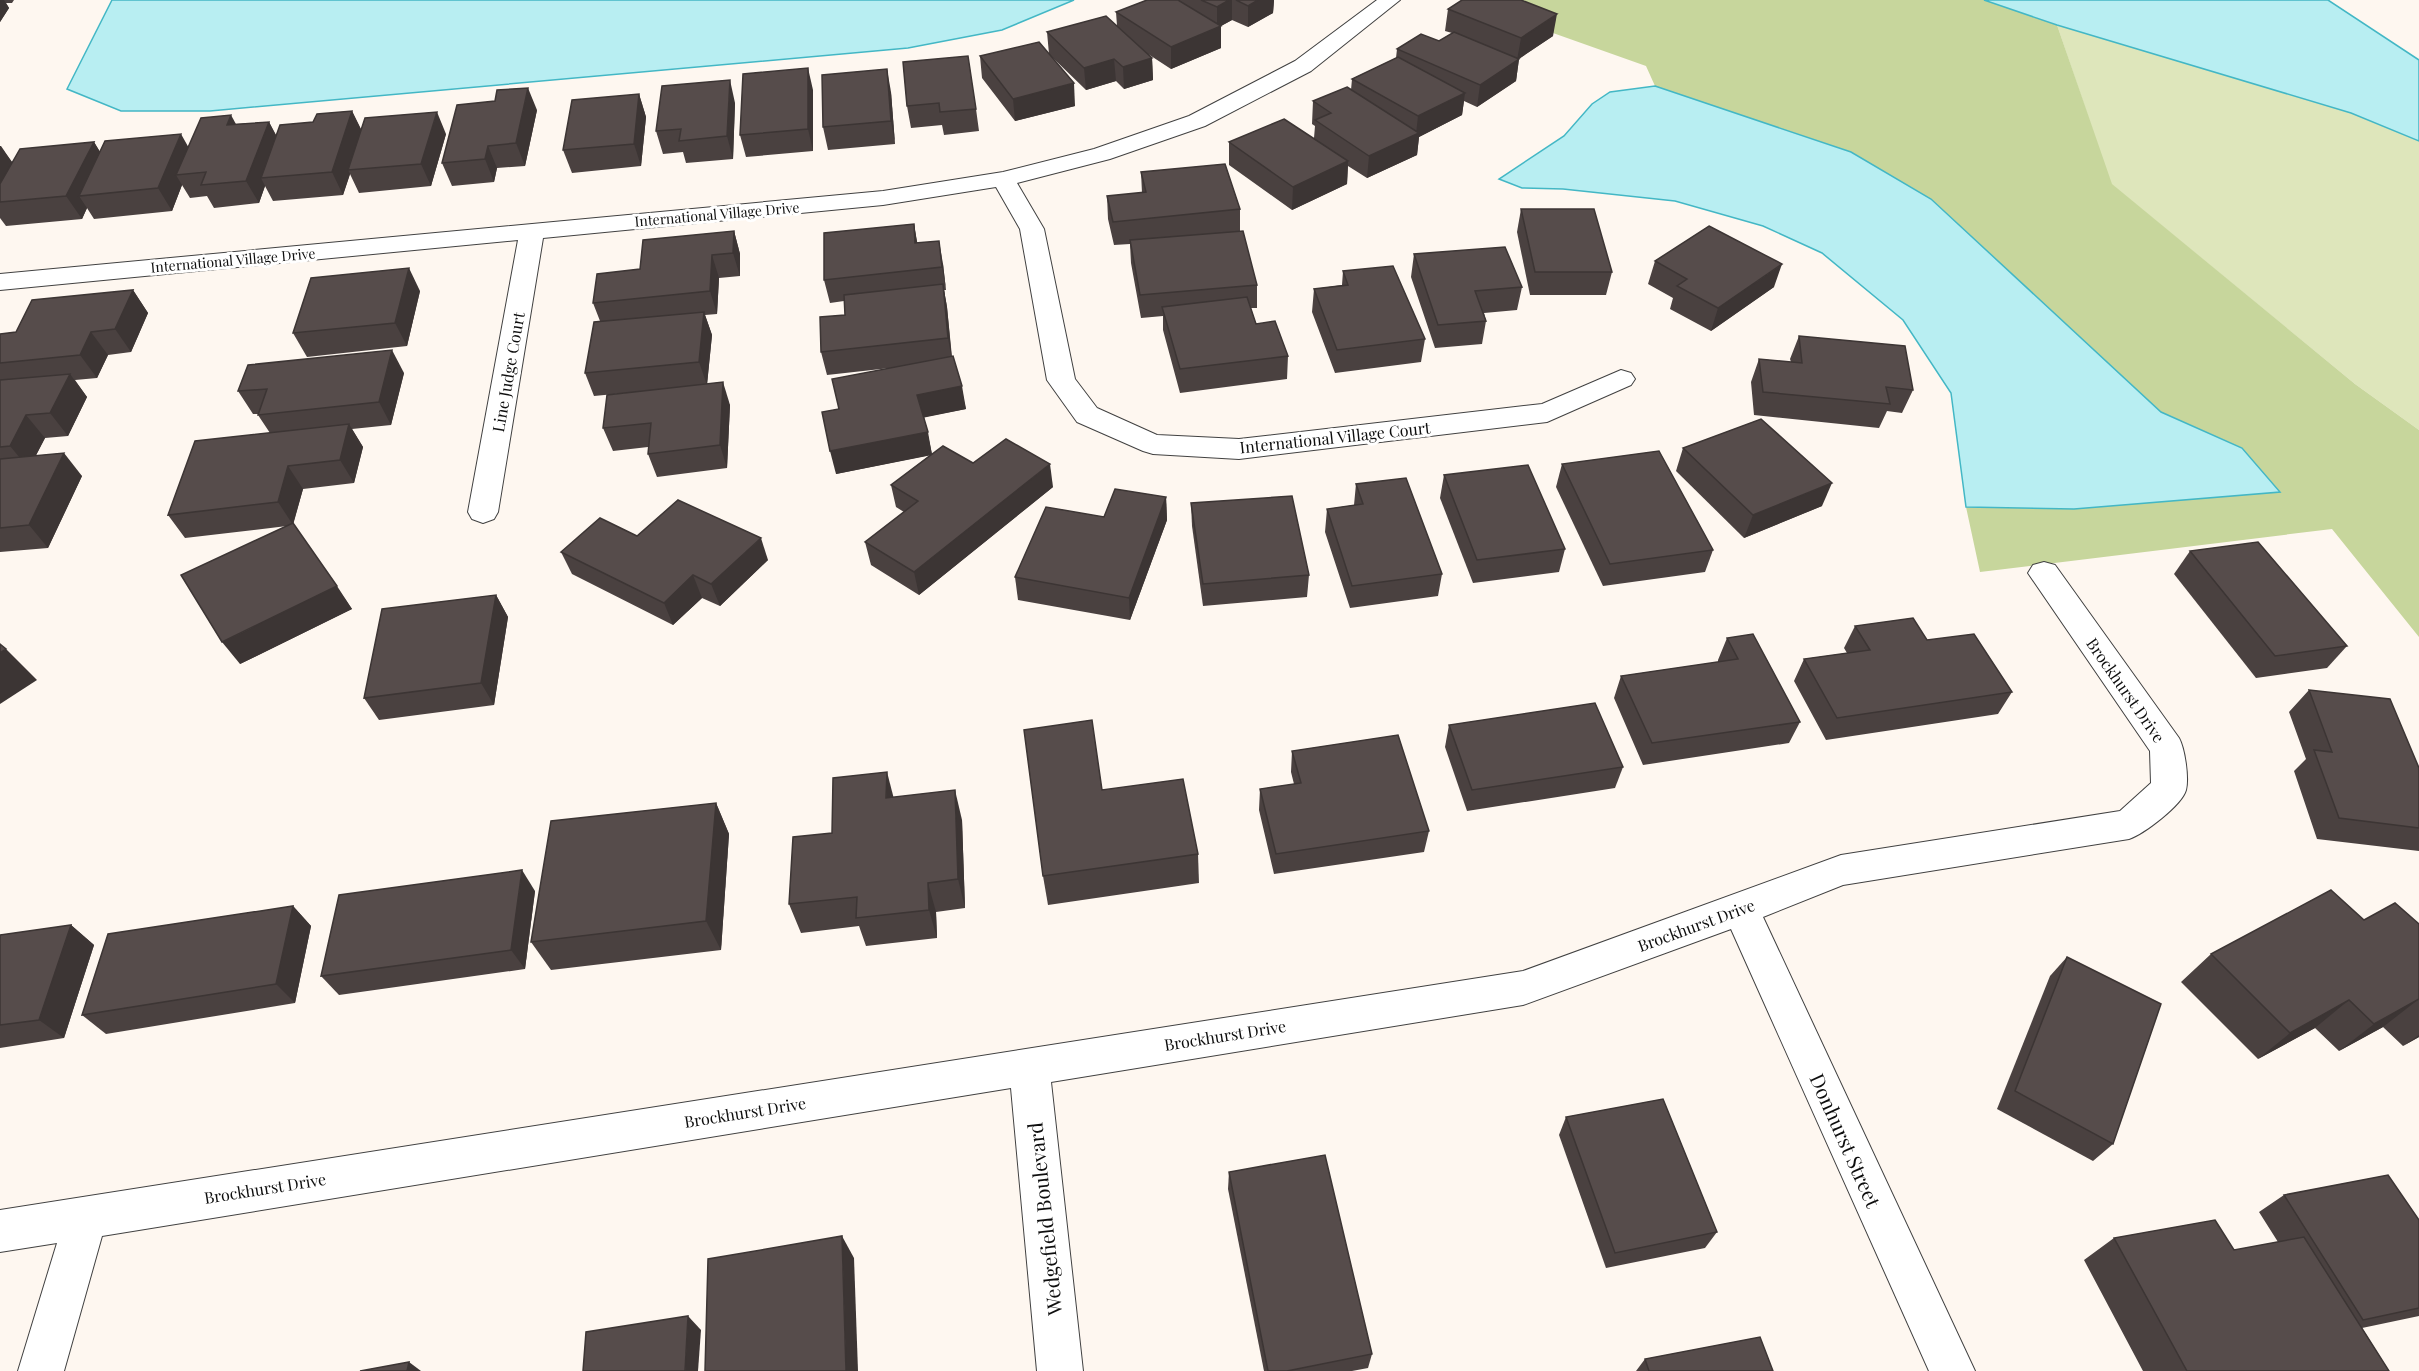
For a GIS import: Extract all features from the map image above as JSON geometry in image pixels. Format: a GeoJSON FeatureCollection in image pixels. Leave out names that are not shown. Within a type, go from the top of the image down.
{"type":"FeatureCollection","features":[{"type":"Feature","properties":{"kind":"street","name":"International Village Drive"},"geometry":{"type":"LineString","coordinates":[[0,282],[883,198],[1003,179],[1102,154],[1197,121],[1303,66],[1390,0]]}},
{"type":"Feature","properties":{"kind":"street","name":"International Village Court"},"geometry":{"type":"LineString","coordinates":[[1003,179],[1032,229],[1060,380],[1087,415],[1154,444],[1239,449],[1546,413],[1622,379]]}},
{"type":"Feature","properties":{"kind":"street","name":"Line Judge Court"},"geometry":{"type":"LineString","coordinates":[[483,512],[532,231]]}},
{"type":"Feature","properties":{"kind":"street","name":"Brockhurst Drive"},"geometry":{"type":"LineString","coordinates":[[0,1231],[1523,988],[1841,870],[2129,824],[2169,789],[2167,748],[2044,573]]}},
{"type":"Feature","properties":{"kind":"street","name":"Donhurst Street"},"geometry":{"type":"LineString","coordinates":[[1741,909],[1952,1371]]}},
{"type":"Feature","properties":{"kind":"street","name":"Wedgefield Boulevard"},"geometry":{"type":"LineString","coordinates":[[1029,1067],[1060,1371]]}},
{"type":"Feature","properties":{"kind":"street"},"geometry":{"type":"LineString","coordinates":[[41,1371],[86,1217]]}},
{"type":"Feature","properties":{"kind":"green space"},"geometry":{"type":"Polygon","coordinates":[[[1493,0],[1984,0],[2057,25],[2112,184],[2355,384],[2419,430],[2419,637],[2332,529],[1980,572],[1966,507],[2074,509],[2242,448],[2161,412],[1931,199],[1851,152],[1655,86],[1646,66],[1553,33],[1493,0]]]}},
{"type":"Feature","properties":{"kind":"green space"},"geometry":{"type":"Polygon","coordinates":[[[2057,25],[2351,113],[2419,141],[2419,430],[2355,384],[2111,184],[2057,25]]]}},
{"type":"Feature","properties":{"kind":"water"},"geometry":{"type":"Polygon","coordinates":[[[112,0],[1074,0],[1002,30],[908,48],[210,111],[121,111],[67,89],[112,0]]]}},
{"type":"Feature","properties":{"kind":"water"},"geometry":{"type":"Polygon","coordinates":[[[1984,0],[2328,0],[2419,60],[2419,141],[2351,113],[2057,25],[1984,0]]]}},
{"type":"Feature","properties":{"kind":"water"},"geometry":{"type":"Polygon","coordinates":[[[1655,86],[1851,152],[1931,199],[2161,412],[2242,448],[2280,492],[2074,509],[1966,507],[1951,393],[1903,320],[1822,253],[1763,226],[1675,201],[1563,189],[1522,188],[1499,179],[1564,136],[1592,104],[1610,92],[1655,86]]]}},
{"type":"Feature","properties":{"kind":"building"},"geometry":{"type":"Polygon","coordinates":[[[1147,0],[1178,0],[1221,26],[1171,47],[1116,12],[1147,0]]]}},
{"type":"Feature","properties":{"kind":"building"},"geometry":{"type":"Polygon","coordinates":[[[1201,0],[1229,0],[1217,7],[1201,0]]]}},
{"type":"Feature","properties":{"kind":"building"},"geometry":{"type":"Polygon","coordinates":[[[1236,0],[1258,0],[1248,6],[1236,0]]]}},
{"type":"Feature","properties":{"kind":"building"},"geometry":{"type":"Polygon","coordinates":[[[1462,0],[1521,0],[1557,14],[1521,38],[1448,9],[1462,0]]]}},
{"type":"Feature","properties":{"kind":"building"},"geometry":{"type":"Polygon","coordinates":[[[1106,16],[1152,58],[1123,67],[1114,59],[1084,68],[1047,32],[1106,16]]]}},
{"type":"Feature","properties":{"kind":"building"},"geometry":{"type":"Polygon","coordinates":[[[1454,32],[1519,59],[1480,85],[1397,49],[1421,34],[1439,41],[1454,32]]]}},
{"type":"Feature","properties":{"kind":"building"},"geometry":{"type":"Polygon","coordinates":[[[1039,42],[1074,83],[1013,99],[980,56],[1039,42]]]}},
{"type":"Feature","properties":{"kind":"building"},"geometry":{"type":"Polygon","coordinates":[[[968,56],[976,109],[940,112],[939,103],[907,106],[903,62],[968,56]]]}},
{"type":"Feature","properties":{"kind":"building"},"geometry":{"type":"Polygon","coordinates":[[[1398,57],[1465,93],[1418,116],[1352,79],[1398,57]]]}},
{"type":"Feature","properties":{"kind":"building"},"geometry":{"type":"Polygon","coordinates":[[[808,68],[808,129],[740,135],[743,74],[808,68]]]}},
{"type":"Feature","properties":{"kind":"building"},"geometry":{"type":"Polygon","coordinates":[[[887,69],[891,121],[823,127],[822,75],[887,69]]]}},
{"type":"Feature","properties":{"kind":"building"},"geometry":{"type":"Polygon","coordinates":[[[730,80],[727,136],[679,141],[681,129],[656,131],[662,86],[730,80]]]}},
{"type":"Feature","properties":{"kind":"building"},"geometry":{"type":"Polygon","coordinates":[[[1347,87],[1419,133],[1369,156],[1315,120],[1331,113],[1313,101],[1347,87]]]}},
{"type":"Feature","properties":{"kind":"building"},"geometry":{"type":"Polygon","coordinates":[[[528,88],[516,143],[488,146],[485,159],[442,163],[457,105],[495,101],[497,90],[528,88]]]}},
{"type":"Feature","properties":{"kind":"building"},"geometry":{"type":"Polygon","coordinates":[[[639,94],[634,144],[563,150],[572,100],[639,94]]]}},
{"type":"Feature","properties":{"kind":"building"},"geometry":{"type":"Polygon","coordinates":[[[352,111],[332,172],[261,178],[280,125],[313,122],[317,114],[352,111]]]}},
{"type":"Feature","properties":{"kind":"building"},"geometry":{"type":"Polygon","coordinates":[[[437,112],[421,164],[348,170],[365,118],[437,112]]]}},
{"type":"Feature","properties":{"kind":"building"},"geometry":{"type":"Polygon","coordinates":[[[231,115],[227,125],[269,122],[246,181],[201,185],[206,172],[176,175],[201,118],[231,115]]]}},
{"type":"Feature","properties":{"kind":"building"},"geometry":{"type":"Polygon","coordinates":[[[1284,119],[1348,161],[1293,187],[1229,142],[1284,119]]]}},
{"type":"Feature","properties":{"kind":"building"},"geometry":{"type":"Polygon","coordinates":[[[181,134],[158,188],[79,196],[105,141],[181,134]]]}},
{"type":"Feature","properties":{"kind":"building"},"geometry":{"type":"Polygon","coordinates":[[[94,142],[66,196],[0,202],[0,184],[20,149],[94,142]]]}},
{"type":"Feature","properties":{"kind":"building"},"geometry":{"type":"Polygon","coordinates":[[[1225,164],[1240,209],[1113,222],[1107,196],[1146,192],[1141,172],[1225,164]]]}},
{"type":"Feature","properties":{"kind":"building"},"geometry":{"type":"Polygon","coordinates":[[[1521,209],[1594,209],[1612,272],[1535,272],[1521,209]]]}},
{"type":"Feature","properties":{"kind":"building"},"geometry":{"type":"Polygon","coordinates":[[[914,224],[915,243],[939,241],[942,267],[824,280],[824,233],[914,224]]]}},
{"type":"Feature","properties":{"kind":"building"},"geometry":{"type":"Polygon","coordinates":[[[1709,226],[1782,264],[1718,308],[1677,286],[1687,279],[1655,261],[1709,226]]]}},
{"type":"Feature","properties":{"kind":"building"},"geometry":{"type":"Polygon","coordinates":[[[734,231],[733,253],[712,255],[710,291],[593,303],[597,274],[640,269],[643,240],[734,231]]]}},
{"type":"Feature","properties":{"kind":"building"},"geometry":{"type":"Polygon","coordinates":[[[1243,231],[1257,285],[1140,295],[1130,240],[1243,231]]]}},
{"type":"Feature","properties":{"kind":"building"},"geometry":{"type":"Polygon","coordinates":[[[1505,247],[1522,287],[1475,291],[1486,321],[1438,325],[1414,254],[1505,247]]]}},
{"type":"Feature","properties":{"kind":"building"},"geometry":{"type":"Polygon","coordinates":[[[1393,266],[1425,339],[1337,350],[1314,289],[1348,285],[1343,271],[1393,266]]]}},
{"type":"Feature","properties":{"kind":"building"},"geometry":{"type":"Polygon","coordinates":[[[409,268],[395,323],[293,333],[311,278],[409,268]]]}},
{"type":"Feature","properties":{"kind":"building"},"geometry":{"type":"Polygon","coordinates":[[[943,284],[948,338],[821,352],[820,317],[845,315],[844,295],[943,284]]]}},
{"type":"Feature","properties":{"kind":"building"},"geometry":{"type":"Polygon","coordinates":[[[133,290],[115,329],[91,332],[80,355],[0,363],[0,334],[16,332],[32,300],[133,290]]]}},
{"type":"Feature","properties":{"kind":"building"},"geometry":{"type":"Polygon","coordinates":[[[1247,297],[1256,324],[1275,321],[1288,356],[1180,369],[1162,307],[1247,297]]]}},
{"type":"Feature","properties":{"kind":"building"},"geometry":{"type":"Polygon","coordinates":[[[704,312],[699,362],[585,373],[594,322],[704,312]]]}},
{"type":"Feature","properties":{"kind":"building"},"geometry":{"type":"Polygon","coordinates":[[[1799,336],[1905,346],[1913,390],[1886,387],[1890,404],[1763,392],[1759,359],[1802,363],[1799,336]]]}},
{"type":"Feature","properties":{"kind":"building"},"geometry":{"type":"Polygon","coordinates":[[[392,350],[379,402],[258,415],[267,389],[238,391],[248,365],[392,350]]]}},
{"type":"Feature","properties":{"kind":"building"},"geometry":{"type":"Polygon","coordinates":[[[953,356],[962,386],[917,395],[928,432],[830,451],[822,412],[839,409],[832,379],[953,356]]]}},
{"type":"Feature","properties":{"kind":"building"},"geometry":{"type":"Polygon","coordinates":[[[70,374],[50,413],[26,415],[10,446],[0,447],[0,380],[70,374]]]}},
{"type":"Feature","properties":{"kind":"building"},"geometry":{"type":"Polygon","coordinates":[[[723,382],[720,445],[648,454],[651,423],[603,428],[607,395],[723,382]]]}},
{"type":"Feature","properties":{"kind":"building"},"geometry":{"type":"Polygon","coordinates":[[[1761,419],[1832,483],[1753,515],[1683,448],[1761,419]]]}},
{"type":"Feature","properties":{"kind":"building"},"geometry":{"type":"Polygon","coordinates":[[[349,424],[340,460],[288,466],[278,502],[168,515],[195,441],[349,424]]]}},
{"type":"Feature","properties":{"kind":"building"},"geometry":{"type":"Polygon","coordinates":[[[1006,439],[1050,464],[914,572],[865,542],[918,501],[891,485],[943,446],[973,463],[1006,439]]]}},
{"type":"Feature","properties":{"kind":"building"},"geometry":{"type":"Polygon","coordinates":[[[1659,451],[1713,550],[1610,564],[1562,464],[1659,451]]]}},
{"type":"Feature","properties":{"kind":"building"},"geometry":{"type":"Polygon","coordinates":[[[64,453],[29,525],[0,528],[0,459],[64,453]]]}},
{"type":"Feature","properties":{"kind":"building"},"geometry":{"type":"Polygon","coordinates":[[[1528,465],[1565,549],[1477,560],[1444,475],[1528,465]]]}},
{"type":"Feature","properties":{"kind":"building"},"geometry":{"type":"Polygon","coordinates":[[[1406,478],[1442,574],[1352,586],[1327,509],[1363,504],[1356,484],[1406,478]]]}},
{"type":"Feature","properties":{"kind":"building"},"geometry":{"type":"Polygon","coordinates":[[[1115,489],[1166,497],[1129,598],[1015,577],[1046,507],[1104,517],[1115,489]]]}},
{"type":"Feature","properties":{"kind":"building"},"geometry":{"type":"Polygon","coordinates":[[[1292,496],[1309,575],[1203,584],[1191,503],[1292,496]]]}},
{"type":"Feature","properties":{"kind":"building"},"geometry":{"type":"Polygon","coordinates":[[[678,500],[761,538],[711,584],[693,575],[664,603],[561,552],[600,518],[637,536],[678,500]]]}},
{"type":"Feature","properties":{"kind":"building"},"geometry":{"type":"Polygon","coordinates":[[[293,523],[337,586],[222,642],[181,575],[293,523]]]}},
{"type":"Feature","properties":{"kind":"building"},"geometry":{"type":"Polygon","coordinates":[[[2258,542],[2347,646],[2275,656],[2190,551],[2258,542]]]}},
{"type":"Feature","properties":{"kind":"building"},"geometry":{"type":"Polygon","coordinates":[[[496,595],[481,683],[364,698],[382,609],[496,595]]]}},
{"type":"Feature","properties":{"kind":"building"},"geometry":{"type":"Polygon","coordinates":[[[1913,618],[1927,640],[1974,634],[2012,692],[1837,718],[1804,659],[1870,650],[1855,626],[1913,618]]]}},
{"type":"Feature","properties":{"kind":"building"},"geometry":{"type":"Polygon","coordinates":[[[1753,634],[1800,722],[1652,743],[1621,676],[1738,659],[1727,638],[1753,634]]]}},
{"type":"Feature","properties":{"kind":"building"},"geometry":{"type":"Polygon","coordinates":[[[0,644],[6,649],[0,653],[0,644]]]}},
{"type":"Feature","properties":{"kind":"building"},"geometry":{"type":"Polygon","coordinates":[[[2309,690],[2390,699],[2419,768],[2419,828],[2339,818],[2314,750],[2332,752],[2309,690]]]}},
{"type":"Feature","properties":{"kind":"building"},"geometry":{"type":"Polygon","coordinates":[[[1595,703],[1623,767],[1472,790],[1449,725],[1595,703]]]}},
{"type":"Feature","properties":{"kind":"building"},"geometry":{"type":"Polygon","coordinates":[[[1092,720],[1102,790],[1183,779],[1198,854],[1043,876],[1024,730],[1092,720]]]}},
{"type":"Feature","properties":{"kind":"building"},"geometry":{"type":"Polygon","coordinates":[[[1398,735],[1429,831],[1276,854],[1260,789],[1301,783],[1292,751],[1398,735]]]}},
{"type":"Feature","properties":{"kind":"building"},"geometry":{"type":"Polygon","coordinates":[[[887,772],[886,798],[955,790],[958,879],[928,883],[929,910],[856,918],[857,897],[789,904],[793,837],[832,833],[833,778],[887,772]]]}},
{"type":"Feature","properties":{"kind":"building"},"geometry":{"type":"Polygon","coordinates":[[[716,803],[706,921],[531,942],[551,821],[716,803]]]}},
{"type":"Feature","properties":{"kind":"building"},"geometry":{"type":"Polygon","coordinates":[[[522,870],[511,950],[321,976],[339,895],[522,870]]]}},
{"type":"Feature","properties":{"kind":"building"},"geometry":{"type":"Polygon","coordinates":[[[2331,890],[2364,920],[2395,903],[2419,924],[2419,999],[2374,1024],[2349,1000],[2290,1033],[2211,954],[2331,890]]]}},
{"type":"Feature","properties":{"kind":"building"},"geometry":{"type":"Polygon","coordinates":[[[293,906],[276,984],[82,1015],[108,934],[293,906]]]}},
{"type":"Feature","properties":{"kind":"building"},"geometry":{"type":"Polygon","coordinates":[[[71,925],[39,1020],[0,1025],[0,935],[71,925]]]}},
{"type":"Feature","properties":{"kind":"building"},"geometry":{"type":"Polygon","coordinates":[[[2067,957],[2161,1004],[2113,1144],[2015,1091],[2067,957]]]}},
{"type":"Feature","properties":{"kind":"building"},"geometry":{"type":"Polygon","coordinates":[[[1663,1099],[1717,1232],[1615,1253],[1566,1117],[1663,1099]]]}},
{"type":"Feature","properties":{"kind":"building"},"geometry":{"type":"Polygon","coordinates":[[[1325,1155],[1372,1354],[1287,1371],[1268,1371],[1229,1172],[1325,1155]]]}},
{"type":"Feature","properties":{"kind":"building"},"geometry":{"type":"Polygon","coordinates":[[[2388,1175],[2419,1220],[2419,1308],[2363,1320],[2284,1195],[2388,1175]]]}},
{"type":"Feature","properties":{"kind":"building"},"geometry":{"type":"Polygon","coordinates":[[[2215,1220],[2234,1250],[2304,1237],[2389,1371],[2187,1371],[2114,1238],[2215,1220]]]}},
{"type":"Feature","properties":{"kind":"building"},"geometry":{"type":"Polygon","coordinates":[[[842,1236],[846,1371],[705,1371],[708,1259],[842,1236]]]}},
{"type":"Feature","properties":{"kind":"building"},"geometry":{"type":"Polygon","coordinates":[[[688,1316],[685,1371],[583,1371],[586,1332],[688,1316]]]}},
{"type":"Feature","properties":{"kind":"building"},"geometry":{"type":"Polygon","coordinates":[[[1760,1337],[1773,1371],[1649,1371],[1645,1359],[1760,1337]]]}},
{"type":"Feature","properties":{"kind":"building"},"geometry":{"type":"Polygon","coordinates":[[[409,1362],[407,1371],[360,1371],[409,1362]]]}}]}
